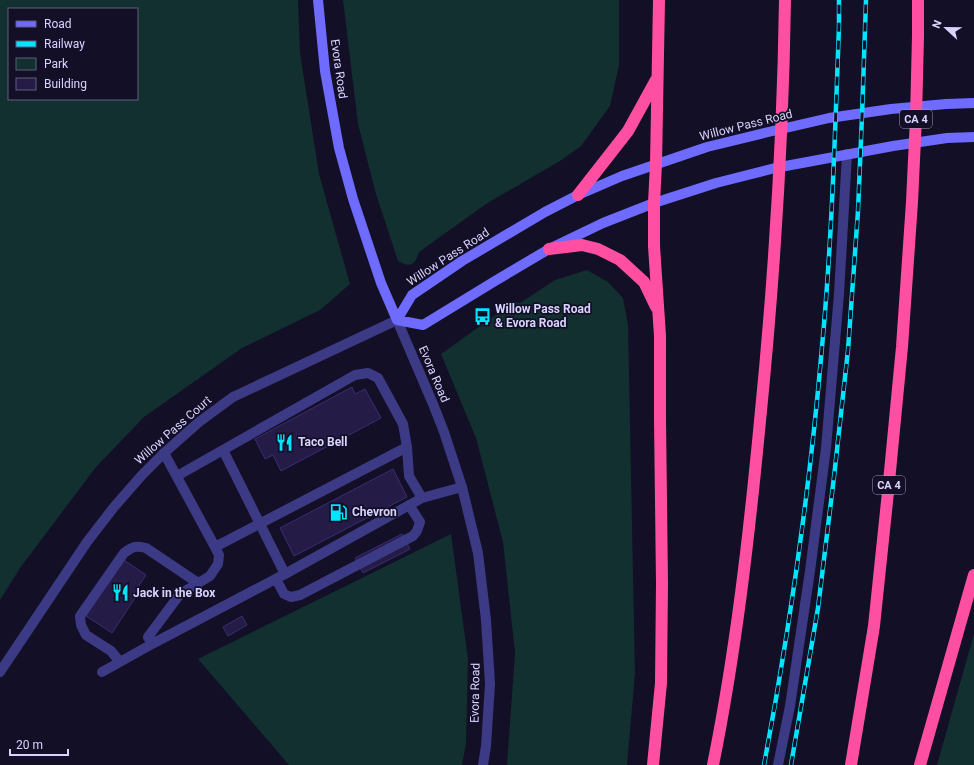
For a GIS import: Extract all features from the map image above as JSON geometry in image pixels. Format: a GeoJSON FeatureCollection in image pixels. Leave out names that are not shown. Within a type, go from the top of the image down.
{"type":"FeatureCollection","features":[{"type":"Feature","properties":{"kind":"highway"},"geometry":{"type":"LineString","coordinates":[[653,765],[661,683],[662,583],[659,315],[654,246],[659,0]]}},
{"type":"Feature","properties":{"kind":"highway"},"geometry":{"type":"LineString","coordinates":[[713,765],[736,630],[756,470],[768,342],[777,214],[784,65],[785,0]]}},
{"type":"Feature","properties":{"kind":"highway","name":"CA 4"},"geometry":{"type":"LineString","coordinates":[[851,765],[874,626],[902,347],[916,118],[918,0]]}},
{"type":"Feature","properties":{"kind":"highway"},"geometry":{"type":"LineString","coordinates":[[578,195],[628,131],[657,77]]}},
{"type":"Feature","properties":{"kind":"highway"},"geometry":{"type":"LineString","coordinates":[[549,249],[582,245],[598,249],[620,260],[644,282],[659,315]]}},
{"type":"Feature","properties":{"kind":"highway"},"geometry":{"type":"LineString","coordinates":[[920,765],[974,576]]}},
{"type":"Feature","properties":{"kind":"street","name":"Evora Road"},"geometry":{"type":"LineString","coordinates":[[318,0],[325,71],[339,148],[352,199],[378,276],[444,432],[462,487],[478,553],[486,620],[490,684],[486,746],[483,765]]}},
{"type":"Feature","properties":{"kind":"street","name":"Willow Pass Road"},"geometry":{"type":"LineString","coordinates":[[397,320],[412,295],[462,261],[545,212],[578,195],[622,176],[707,147],[764,132],[829,118],[891,109],[974,103]]}},
{"type":"Feature","properties":{"kind":"street"},"geometry":{"type":"LineString","coordinates":[[397,320],[423,325],[549,249],[603,223],[654,203],[716,183],[775,168],[847,154],[947,138],[974,137]]}},
{"type":"Feature","properties":{"kind":"street"},"geometry":{"type":"LineString","coordinates":[[778,765],[790,706],[809,579],[826,448],[839,294],[847,154]]}},
{"type":"Feature","properties":{"kind":"street","name":"Willow Pass Court"},"geometry":{"type":"LineString","coordinates":[[0,672],[114,506],[164,452],[199,422],[233,397],[397,320]]}},
{"type":"Feature","properties":{"kind":"street"},"geometry":{"type":"LineString","coordinates":[[177,476],[355,375],[368,373],[378,378],[403,424],[409,476],[422,498]]}},
{"type":"Feature","properties":{"kind":"street"},"geometry":{"type":"LineString","coordinates":[[215,547],[406,447]]}},
{"type":"Feature","properties":{"kind":"street"},"geometry":{"type":"LineString","coordinates":[[224,450],[285,574]]}},
{"type":"Feature","properties":{"kind":"street"},"geometry":{"type":"LineString","coordinates":[[152,644],[148,637],[180,594],[210,576],[218,564],[219,555],[164,452]]}},
{"type":"Feature","properties":{"kind":"street"},"geometry":{"type":"LineString","coordinates":[[102,672],[276,579],[422,498],[462,487]]}},
{"type":"Feature","properties":{"kind":"street"},"geometry":{"type":"LineString","coordinates":[[276,579],[284,594],[291,597],[300,595],[413,536],[418,531],[420,522],[410,505]]}},
{"type":"Feature","properties":{"kind":"street"},"geometry":{"type":"LineString","coordinates":[[120,662],[111,651],[86,635],[81,625],[80,616],[124,553],[131,548],[139,546],[146,548],[198,583]]}},
{"type":"Feature","properties":{"kind":"green space"},"geometry":{"type":"Polygon","coordinates":[[[0,0],[298,0],[300,53],[319,174],[350,284],[320,310],[242,348],[144,417],[96,467],[20,568],[0,600],[0,0]]]}},
{"type":"Feature","properties":{"kind":"green space"},"geometry":{"type":"Polygon","coordinates":[[[343,0],[619,0],[619,65],[610,106],[581,146],[560,161],[486,204],[419,252],[416,260],[412,264],[409,265],[402,263],[398,261],[376,194],[358,124],[343,0]]]}},
{"type":"Feature","properties":{"kind":"green space"},"geometry":{"type":"Polygon","coordinates":[[[587,270],[608,282],[623,298],[628,325],[635,674],[627,765],[507,765],[515,653],[503,542],[476,438],[441,354],[514,302],[520,303],[555,280],[587,270]]]}},
{"type":"Feature","properties":{"kind":"green space"},"geometry":{"type":"Polygon","coordinates":[[[451,534],[468,659],[466,743],[462,765],[289,765],[198,659],[451,534]]]}},
{"type":"Feature","properties":{"kind":"green space"},"geometry":{"type":"Polygon","coordinates":[[[974,634],[974,765],[937,765],[974,634]]]}},
{"type":"Feature","properties":{"kind":"building"},"geometry":{"type":"Polygon","coordinates":[[[352,387],[355,394],[365,389],[381,418],[281,471],[273,455],[265,459],[255,439],[352,387]]]}},
{"type":"Feature","properties":{"kind":"building"},"geometry":{"type":"Polygon","coordinates":[[[393,469],[407,497],[294,556],[280,528],[393,469]]]}},
{"type":"Feature","properties":{"kind":"building"},"geometry":{"type":"Polygon","coordinates":[[[402,534],[410,549],[363,573],[355,558],[402,534]]]}},
{"type":"Feature","properties":{"kind":"building"},"geometry":{"type":"Polygon","coordinates":[[[124,560],[146,575],[132,596],[135,598],[112,633],[86,616],[124,560]]]}},
{"type":"Feature","properties":{"kind":"building"},"geometry":{"type":"Polygon","coordinates":[[[242,616],[247,625],[228,636],[223,627],[242,616]]]}},
{"type":"Feature","properties":{"kind":"railway"},"geometry":{"type":"LineString","coordinates":[[764,765],[791,609],[812,452],[831,227],[839,0]]}},
{"type":"Feature","properties":{"kind":"railway"},"geometry":{"type":"LineString","coordinates":[[791,765],[818,608],[848,350],[858,211],[866,0]]}},
{"type":"Feature","properties":{"kind":"place","name":"Willow Pass Road & Evora Road"},"geometry":{"type":"Point","coordinates":[482,316]}},
{"type":"Feature","properties":{"kind":"place","name":"Taco Bell"},"geometry":{"type":"Point","coordinates":[285,442]}},
{"type":"Feature","properties":{"kind":"place","name":"Chevron"},"geometry":{"type":"Point","coordinates":[339,512]}},
{"type":"Feature","properties":{"kind":"place","name":"Jack in the Box"},"geometry":{"type":"Point","coordinates":[120,593]}}]}
